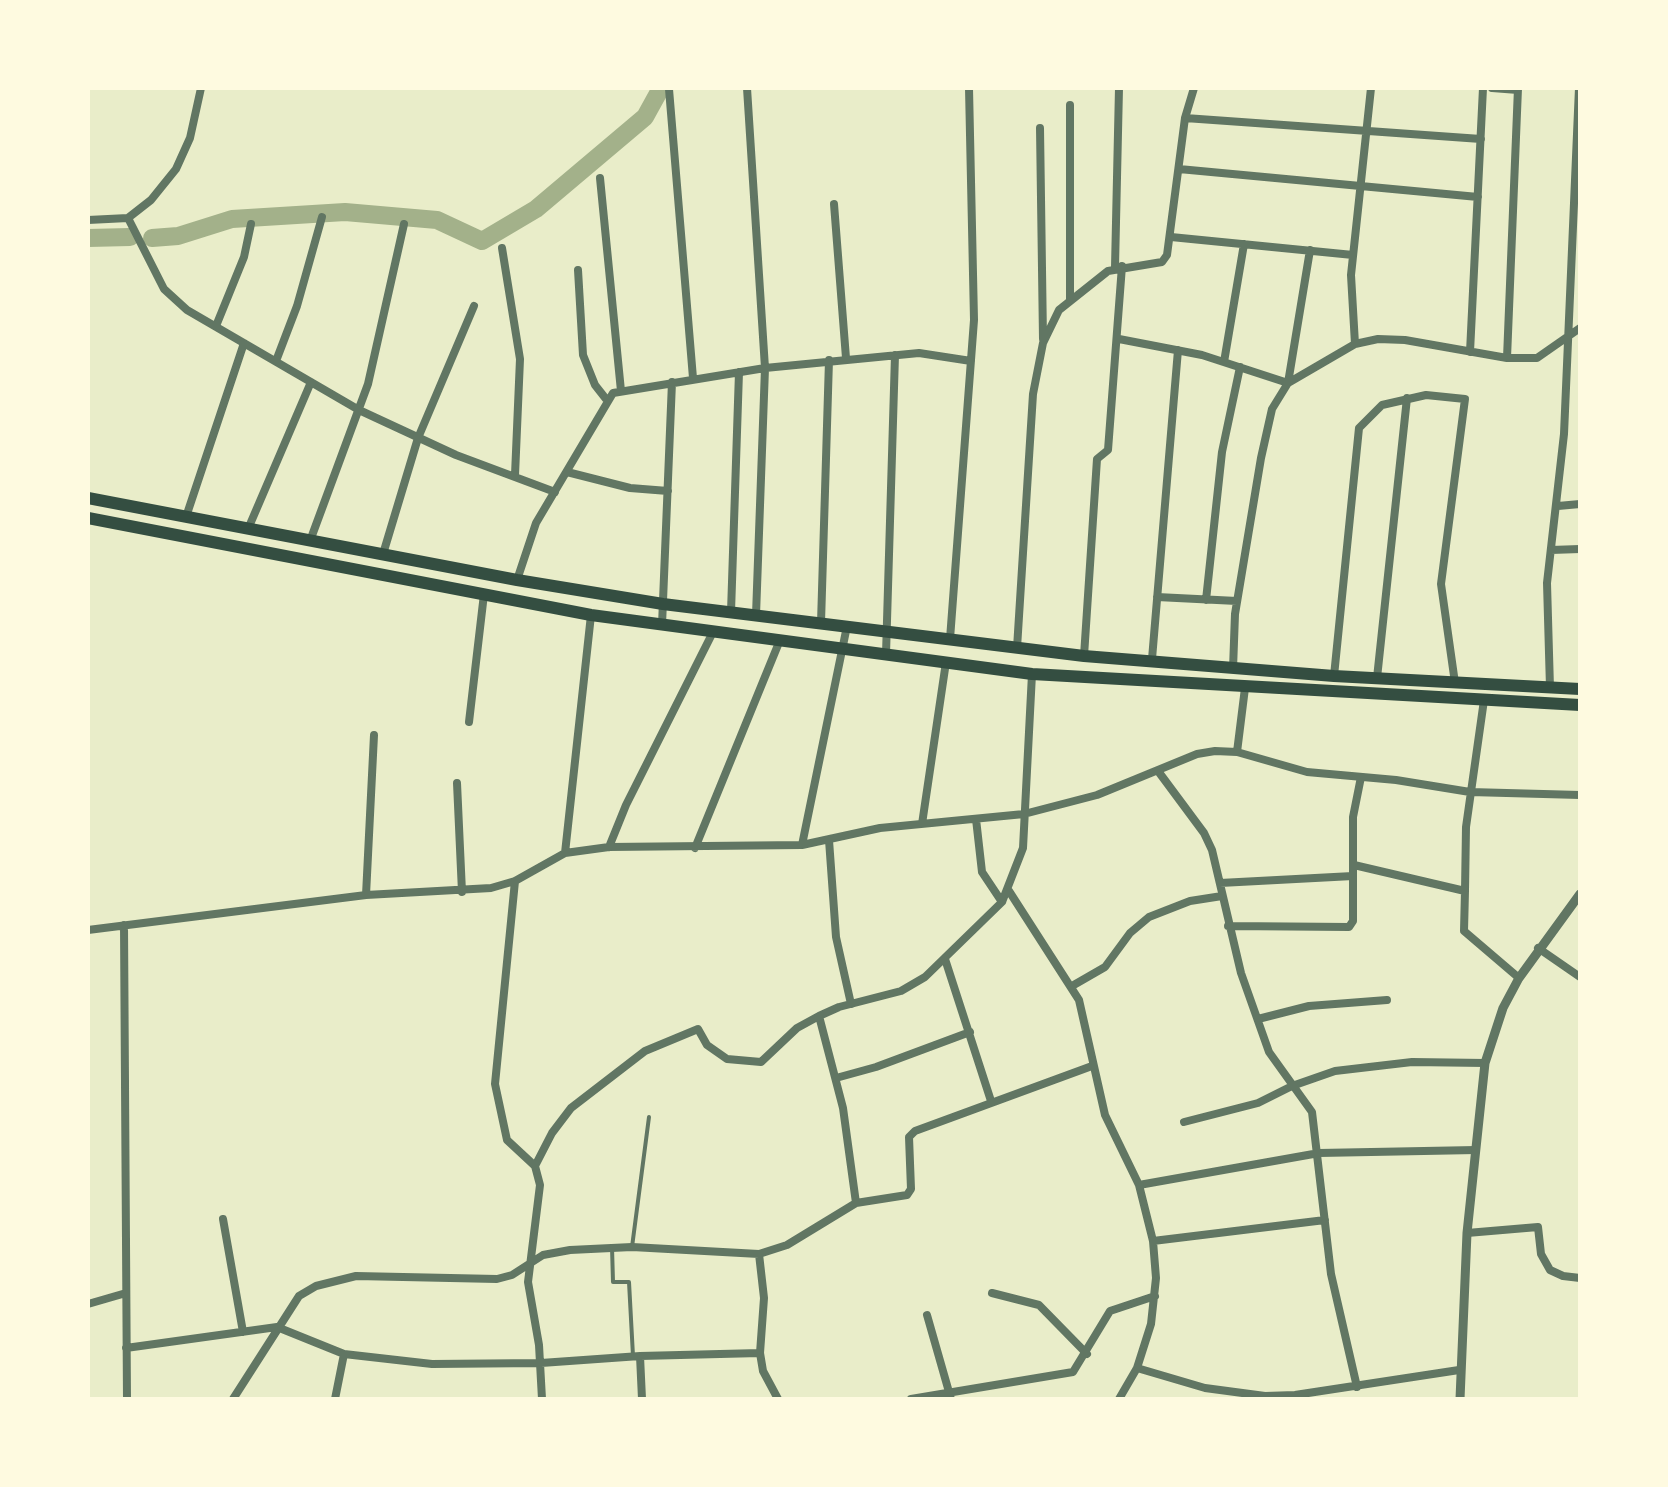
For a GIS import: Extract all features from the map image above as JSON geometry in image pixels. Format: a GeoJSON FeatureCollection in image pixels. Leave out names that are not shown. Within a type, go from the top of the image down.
{"type":"FeatureCollection","features":[{"type":"Feature","properties":{"kind":"main road"},"geometry":{"type":"LineString","coordinates":[[88,498],[517,580],[663,604],[1084,656],[1152,659],[1233,669],[1334,676],[1580,689]]}},
{"type":"Feature","properties":{"kind":"main road"},"geometry":{"type":"LineString","coordinates":[[88,518],[591,615],[1032,674],[1580,705]]}},
{"type":"Feature","properties":{"kind":"main road"},"geometry":{"type":"LineString","coordinates":[[1311,691],[1312,674]]}},
{"type":"Feature","properties":{"kind":"street"},"geometry":{"type":"LineString","coordinates":[[88,220],[128,218],[143,209],[176,169],[190,138],[201,88]]}},
{"type":"Feature","properties":{"kind":"street"},"geometry":{"type":"LineString","coordinates":[[747,88],[765,368],[756,615]]}},
{"type":"Feature","properties":{"kind":"street"},"geometry":{"type":"LineString","coordinates":[[950,639],[974,320],[969,88]]}},
{"type":"Feature","properties":{"kind":"street"},"geometry":{"type":"LineString","coordinates":[[1084,656],[1097,459],[1108,450],[1119,339],[1119,88]]}},
{"type":"Feature","properties":{"kind":"street"},"geometry":{"type":"LineString","coordinates":[[1043,343],[1059,310],[1070,299],[1119,266],[1162,262],[1167,255],[1185,118],[1194,88]]}},
{"type":"Feature","properties":{"kind":"street"},"geometry":{"type":"LineString","coordinates":[[1355,344],[1351,306],[1353,255],[1371,88]]}},
{"type":"Feature","properties":{"kind":"street"},"geometry":{"type":"LineString","coordinates":[[1470,352],[1483,88]]}},
{"type":"Feature","properties":{"kind":"street"},"geometry":{"type":"LineString","coordinates":[[1492,88],[1518,89],[1507,358]]}},
{"type":"Feature","properties":{"kind":"street"},"geometry":{"type":"LineString","coordinates":[[1550,688],[1547,606],[1558,506],[1579,88]]}},
{"type":"Feature","properties":{"kind":"street"},"geometry":{"type":"LineString","coordinates":[[669,89],[693,378]]}},
{"type":"Feature","properties":{"kind":"street"},"geometry":{"type":"LineString","coordinates":[[1070,105],[1070,299]]}},
{"type":"Feature","properties":{"kind":"street"},"geometry":{"type":"LineString","coordinates":[[1185,118],[1481,139]]}},
{"type":"Feature","properties":{"kind":"street"},"geometry":{"type":"LineString","coordinates":[[1017,648],[1033,394],[1043,343],[1040,128]]}},
{"type":"Feature","properties":{"kind":"street"},"geometry":{"type":"LineString","coordinates":[[1179,169],[1478,197]]}},
{"type":"Feature","properties":{"kind":"street"},"geometry":{"type":"LineString","coordinates":[[600,178],[621,391]]}},
{"type":"Feature","properties":{"kind":"street"},"geometry":{"type":"LineString","coordinates":[[834,204],[846,358]]}},
{"type":"Feature","properties":{"kind":"street"},"geometry":{"type":"LineString","coordinates":[[276,361],[297,306],[322,217]]}},
{"type":"Feature","properties":{"kind":"street"},"geometry":{"type":"LineString","coordinates":[[128,218],[164,289],[176,303],[359,410],[418,438],[555,492]]}},
{"type":"Feature","properties":{"kind":"street"},"geometry":{"type":"LineString","coordinates":[[216,326],[244,257],[251,224]]}},
{"type":"Feature","properties":{"kind":"street"},"geometry":{"type":"LineString","coordinates":[[310,541],[359,410],[404,224]]}},
{"type":"Feature","properties":{"kind":"street"},"geometry":{"type":"LineString","coordinates":[[1171,237],[1353,255]]}},
{"type":"Feature","properties":{"kind":"street"},"geometry":{"type":"LineString","coordinates":[[1224,362],[1244,244]]}},
{"type":"Feature","properties":{"kind":"street"},"geometry":{"type":"LineString","coordinates":[[502,248],[520,359],[515,475]]}},
{"type":"Feature","properties":{"kind":"street"},"geometry":{"type":"LineString","coordinates":[[1233,669],[1237,601],[1272,409],[1288,383],[1310,250]]}},
{"type":"Feature","properties":{"kind":"street"},"geometry":{"type":"LineString","coordinates":[[578,270],[583,355],[595,385],[606,399]]}},
{"type":"Feature","properties":{"kind":"street"},"geometry":{"type":"LineString","coordinates":[[383,554],[418,438],[474,306]]}},
{"type":"Feature","properties":{"kind":"street"},"geometry":{"type":"LineString","coordinates":[[1119,339],[1178,350],[1288,383],[1355,344],[1389,339],[1507,358],[1537,358],[1580,328]]}},
{"type":"Feature","properties":{"kind":"street"},"geometry":{"type":"LineString","coordinates":[[186,517],[244,343]]}},
{"type":"Feature","properties":{"kind":"street"},"geometry":{"type":"LineString","coordinates":[[1152,659],[1178,350]]}},
{"type":"Feature","properties":{"kind":"street"},"geometry":{"type":"LineString","coordinates":[[517,580],[536,523],[606,399],[621,391],[693,378],[846,358],[938,354],[971,361]]}},
{"type":"Feature","properties":{"kind":"street"},"geometry":{"type":"LineString","coordinates":[[886,654],[895,355]]}},
{"type":"Feature","properties":{"kind":"street"},"geometry":{"type":"LineString","coordinates":[[821,623],[829,360]]}},
{"type":"Feature","properties":{"kind":"street"},"geometry":{"type":"LineString","coordinates":[[1206,600],[1222,452],[1240,367]]}},
{"type":"Feature","properties":{"kind":"street"},"geometry":{"type":"LineString","coordinates":[[731,612],[739,372]]}},
{"type":"Feature","properties":{"kind":"street"},"geometry":{"type":"LineString","coordinates":[[248,529],[311,382]]}},
{"type":"Feature","properties":{"kind":"street"},"geometry":{"type":"LineString","coordinates":[[662,625],[672,382]]}},
{"type":"Feature","properties":{"kind":"street"},"geometry":{"type":"LineString","coordinates":[[1334,676],[1359,428],[1382,405],[1426,395],[1465,399],[1441,584],[1455,683]]}},
{"type":"Feature","properties":{"kind":"street"},"geometry":{"type":"LineString","coordinates":[[1377,678],[1407,398]]}},
{"type":"Feature","properties":{"kind":"street"},"geometry":{"type":"LineString","coordinates":[[567,472],[630,488],[668,491]]}},
{"type":"Feature","properties":{"kind":"street"},"geometry":{"type":"LineString","coordinates":[[1558,506],[1580,504]]}},
{"type":"Feature","properties":{"kind":"street"},"geometry":{"type":"LineString","coordinates":[[1551,550],[1580,549]]}},
{"type":"Feature","properties":{"kind":"street"},"geometry":{"type":"LineString","coordinates":[[469,722],[484,594]]}},
{"type":"Feature","properties":{"kind":"street"},"geometry":{"type":"LineString","coordinates":[[1157,597],[1237,601]]}},
{"type":"Feature","properties":{"kind":"street"},"geometry":{"type":"LineString","coordinates":[[565,853],[591,615]]}},
{"type":"Feature","properties":{"kind":"street"},"geometry":{"type":"LineString","coordinates":[[802,845],[847,626]]}},
{"type":"Feature","properties":{"kind":"street"},"geometry":{"type":"LineString","coordinates":[[609,847],[626,805],[713,632]]}},
{"type":"Feature","properties":{"kind":"street"},"geometry":{"type":"LineString","coordinates":[[695,848],[780,640]]}},
{"type":"Feature","properties":{"kind":"street"},"geometry":{"type":"LineString","coordinates":[[922,824],[946,662]]}},
{"type":"Feature","properties":{"kind":"street"},"geometry":{"type":"LineString","coordinates":[[535,1166],[552,1133],[571,1108],[645,1051],[698,1029],[707,1045],[727,1059],[761,1062],[797,1028],[851,1004],[901,991],[925,977],[945,959],[1002,902],[1009,891],[1023,848],[1032,674]]}},
{"type":"Feature","properties":{"kind":"street"},"geometry":{"type":"LineString","coordinates":[[1237,752],[1245,688]]}},
{"type":"Feature","properties":{"kind":"street"},"geometry":{"type":"LineString","coordinates":[[1484,700],[1470,792],[1464,931],[1519,978]]}},
{"type":"Feature","properties":{"kind":"street"},"geometry":{"type":"LineString","coordinates":[[366,895],[374,735]]}},
{"type":"Feature","properties":{"kind":"street"},"geometry":{"type":"LineString","coordinates":[[88,930],[366,895],[462,892],[515,881],[565,853],[609,847],[802,845],[922,824],[1024,814],[1097,795],[1197,754],[1237,752],[1307,772],[1470,792],[1580,795]]}},
{"type":"Feature","properties":{"kind":"street"},"geometry":{"type":"LineString","coordinates":[[1158,771],[1204,833],[1220,883],[1228,926],[1269,1052],[1312,1112],[1331,1274],[1357,1387]]}},
{"type":"Feature","properties":{"kind":"street"},"geometry":{"type":"LineString","coordinates":[[1228,926],[1349,927],[1353,921],[1353,817],[1361,777]]}},
{"type":"Feature","properties":{"kind":"street"},"geometry":{"type":"LineString","coordinates":[[457,783],[462,892]]}},
{"type":"Feature","properties":{"kind":"street"},"geometry":{"type":"LineString","coordinates":[[976,819],[982,872],[1002,902]]}},
{"type":"Feature","properties":{"kind":"street"},"geometry":{"type":"LineString","coordinates":[[829,840],[836,937],[851,1004]]}},
{"type":"Feature","properties":{"kind":"street"},"geometry":{"type":"LineString","coordinates":[[1354,865],[1465,891]]}},
{"type":"Feature","properties":{"kind":"street"},"geometry":{"type":"LineString","coordinates":[[1220,883],[1353,876]]}},
{"type":"Feature","properties":{"kind":"street"},"geometry":{"type":"LineString","coordinates":[[515,881],[495,1084],[507,1140],[535,1166],[540,1185],[540,1210],[528,1265],[541,1363],[542,1399]]}},
{"type":"Feature","properties":{"kind":"street"},"geometry":{"type":"LineString","coordinates":[[1009,891],[1079,1000],[1105,1115],[1139,1185],[1153,1241],[1155,1296],[1151,1324],[1137,1368],[1119,1399]]}},
{"type":"Feature","properties":{"kind":"street"},"geometry":{"type":"LineString","coordinates":[[1460,1399],[1467,1233],[1485,1063],[1503,1008],[1519,978],[1580,894]]}},
{"type":"Feature","properties":{"kind":"street"},"geometry":{"type":"LineString","coordinates":[[1072,986],[1105,967],[1130,933],[1149,917],[1190,901],[1222,896]]}},
{"type":"Feature","properties":{"kind":"street"},"geometry":{"type":"LineString","coordinates":[[124,925],[127,1399]]}},
{"type":"Feature","properties":{"kind":"street"},"geometry":{"type":"LineString","coordinates":[[1538,948],[1580,977]]}},
{"type":"Feature","properties":{"kind":"street"},"geometry":{"type":"LineString","coordinates":[[945,959],[991,1101]]}},
{"type":"Feature","properties":{"kind":"street"},"geometry":{"type":"LineString","coordinates":[[1258,1019],[1309,1006],[1387,1000]]}},
{"type":"Feature","properties":{"kind":"street"},"geometry":{"type":"LineString","coordinates":[[819,1016],[836,1078],[856,1203]]}},
{"type":"Feature","properties":{"kind":"street"},"geometry":{"type":"LineString","coordinates":[[836,1078],[876,1067],[970,1032]]}},
{"type":"Feature","properties":{"kind":"street"},"geometry":{"type":"LineString","coordinates":[[1184,1122],[1258,1103],[1292,1086],[1335,1071],[1443,1061],[1485,1063]]}},
{"type":"Feature","properties":{"kind":"street"},"geometry":{"type":"LineString","coordinates":[[233,1399],[299,1296],[339,1277],[497,1279],[553,1252],[612,1247],[759,1254],[787,1245],[856,1203],[907,1195],[911,1189],[911,1134],[991,1101],[1092,1066]]}},
{"type":"Feature","properties":{"kind":"street"},"geometry":{"type":"LineString","coordinates":[[1139,1185],[1319,1153],[1476,1150]]}},
{"type":"Feature","properties":{"kind":"street"},"geometry":{"type":"LineString","coordinates":[[223,1219],[243,1332]]}},
{"type":"Feature","properties":{"kind":"street"},"geometry":{"type":"LineString","coordinates":[[1153,1241],[1325,1220]]}},
{"type":"Feature","properties":{"kind":"street"},"geometry":{"type":"LineString","coordinates":[[1467,1233],[1538,1227],[1541,1254],[1550,1270],[1563,1276],[1580,1278]]}},
{"type":"Feature","properties":{"kind":"street"},"geometry":{"type":"LineString","coordinates":[[759,1254],[764,1298],[760,1353],[763,1371],[778,1399]]}},
{"type":"Feature","properties":{"kind":"street"},"geometry":{"type":"LineString","coordinates":[[88,1304],[126,1293]]}},
{"type":"Feature","properties":{"kind":"street"},"geometry":{"type":"LineString","coordinates":[[992,1293],[1039,1305],[1087,1354]]}},
{"type":"Feature","properties":{"kind":"street"},"geometry":{"type":"LineString","coordinates":[[911,1399],[950,1396],[1064,1375],[1079,1367],[1110,1311],[1155,1296]]}},
{"type":"Feature","properties":{"kind":"street"},"geometry":{"type":"LineString","coordinates":[[927,1315],[950,1396]]}},
{"type":"Feature","properties":{"kind":"street"},"geometry":{"type":"LineString","coordinates":[[126,1348],[277,1327],[344,1354],[432,1364],[541,1363],[637,1356],[760,1353]]}},
{"type":"Feature","properties":{"kind":"street"},"geometry":{"type":"LineString","coordinates":[[335,1399],[344,1354]]}},
{"type":"Feature","properties":{"kind":"street"},"geometry":{"type":"LineString","coordinates":[[637,1356],[642,1399]]}},
{"type":"Feature","properties":{"kind":"street"},"geometry":{"type":"LineString","coordinates":[[1137,1368],[1205,1388],[1265,1398],[1459,1370]]}},
{"type":"Feature","properties":{"kind":"lane"},"geometry":{"type":"LineString","coordinates":[[632,1247],[649,1117]]}},
{"type":"Feature","properties":{"kind":"lane"},"geometry":{"type":"LineString","coordinates":[[612,1247],[613,1282],[629,1282],[637,1356]]}},
{"type":"Feature","properties":{"kind":"waterway"},"geometry":{"type":"LineString","coordinates":[[152,238],[178,236],[232,219],[345,212],[437,220],[482,241],[536,209],[645,117],[661,88]]}},
{"type":"Feature","properties":{"kind":"waterway"},"geometry":{"type":"LineString","coordinates":[[88,238],[130,237]]}}]}
